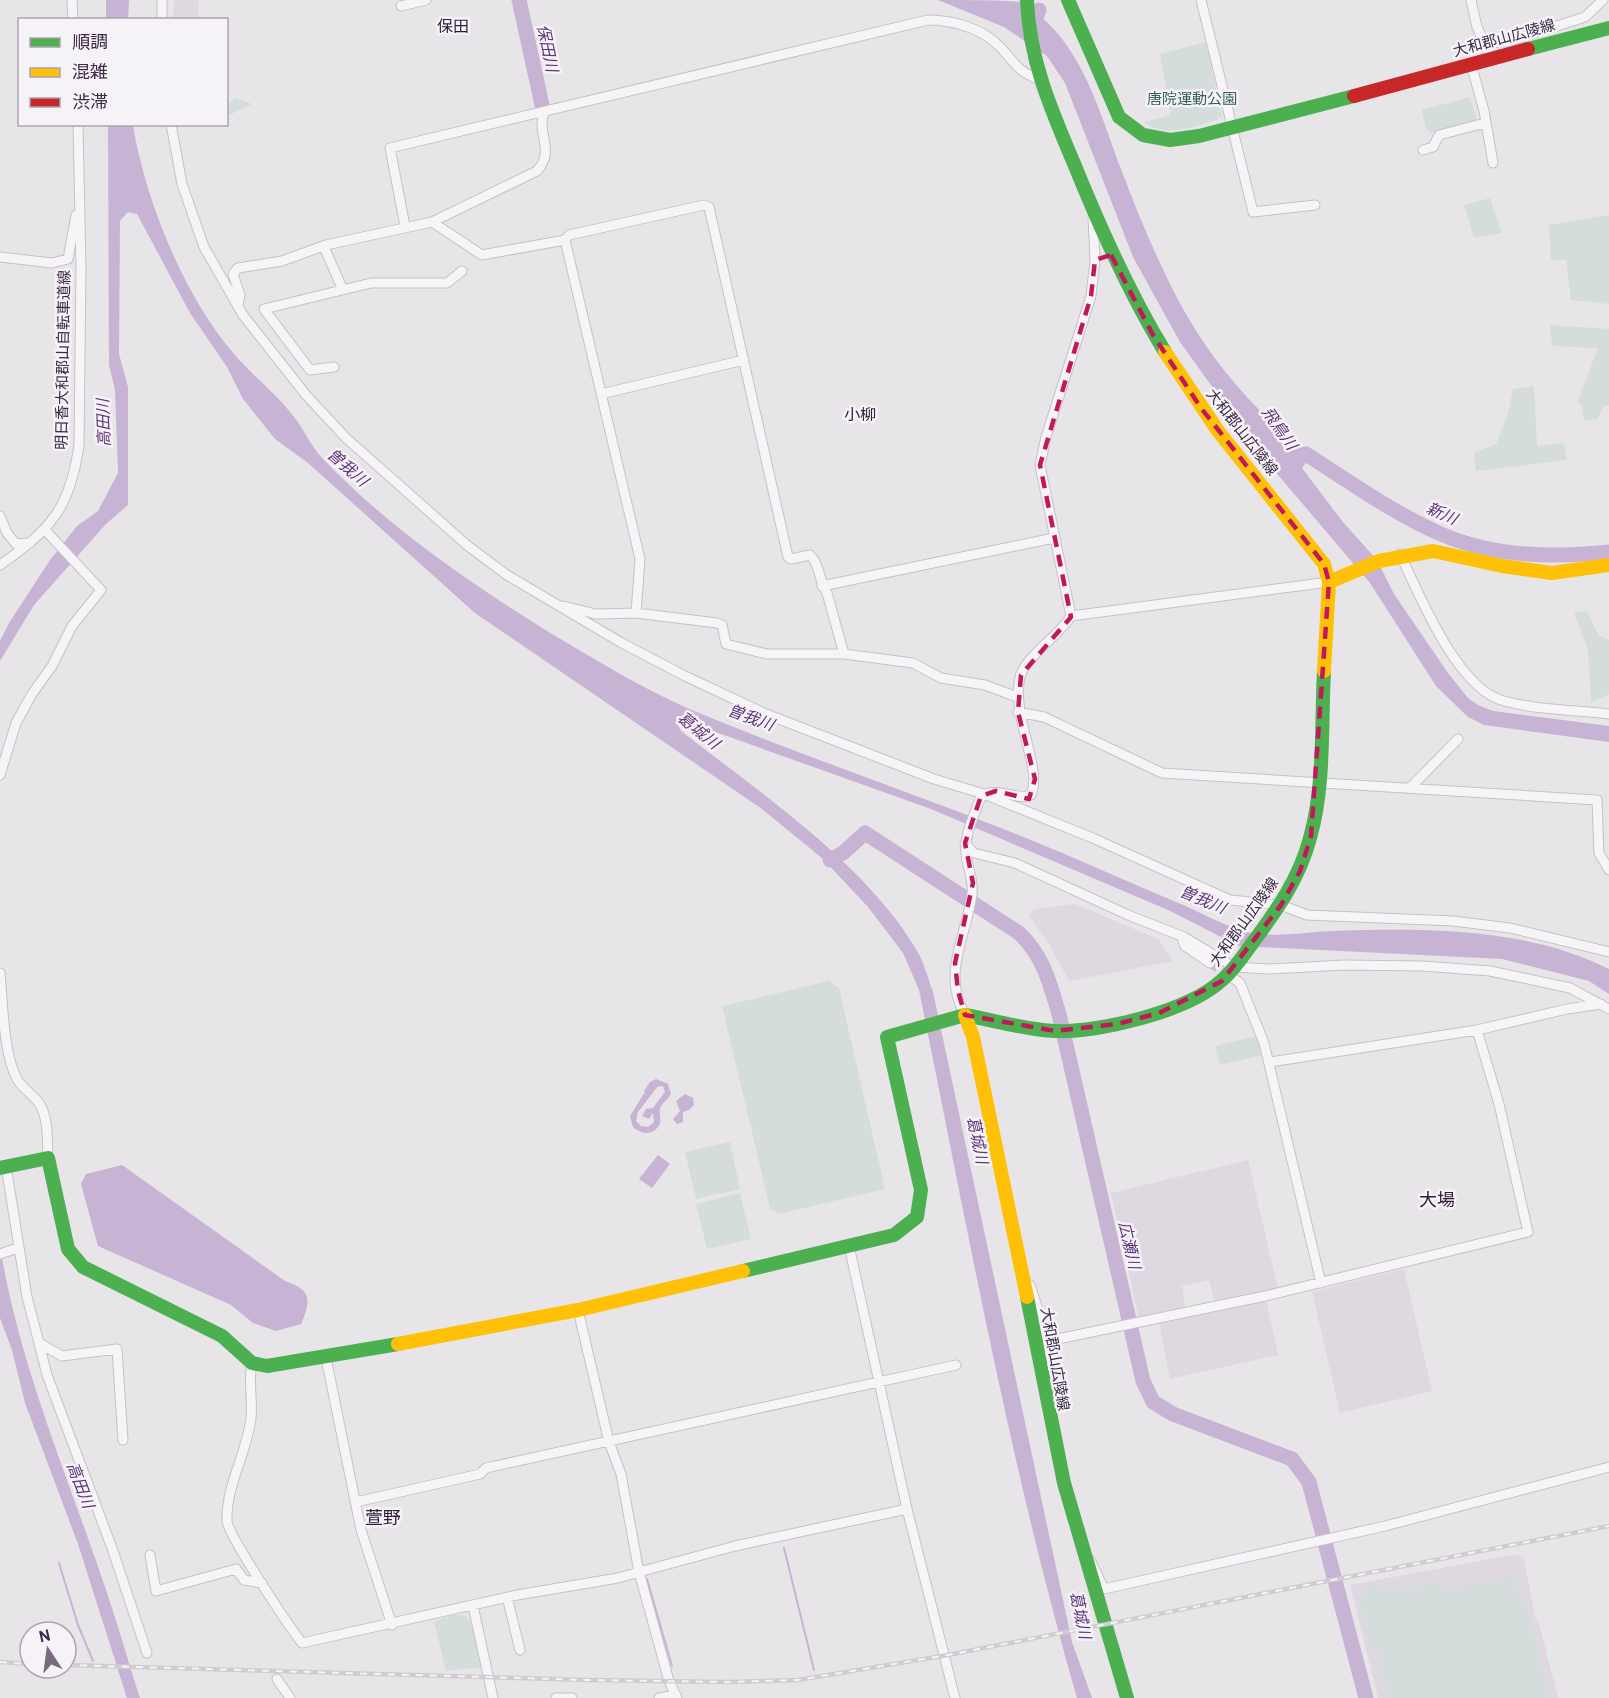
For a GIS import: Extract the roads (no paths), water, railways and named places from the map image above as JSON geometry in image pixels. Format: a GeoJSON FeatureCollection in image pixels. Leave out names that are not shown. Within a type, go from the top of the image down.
{"type":"FeatureCollection","features":[{"type":"Feature","properties":{"kind":"main road","name":"大和郡山広陵線"},"geometry":{"type":"LineString","coordinates":[[961,1017],[1055,1031],[1117,1024],[1159,1013],[1196,997],[1222,981],[1234,969],[1278,909],[1300,871],[1311,836],[1318,783],[1329,582],[1324,564],[1231,449],[1201,408],[1153,334],[1111,255],[1038,74],[1028,30],[1027,0]]}},
{"type":"Feature","properties":{"kind":"main road","name":"大和郡山広陵線"},"geometry":{"type":"LineString","coordinates":[[1068,0],[1114,108],[1125,124],[1147,138],[1171,141],[1233,127],[1609,28]]}},
{"type":"Feature","properties":{"kind":"main road"},"geometry":{"type":"LineString","coordinates":[[1329,582],[1383,559],[1400,554],[1432,551],[1502,566],[1552,573],[1609,565]]}},
{"type":"Feature","properties":{"kind":"main road","name":"大和郡山広陵線"},"geometry":{"type":"LineString","coordinates":[[961,1017],[973,1037],[1019,1251],[1050,1422],[1103,1623],[1127,1698]]}},
{"type":"Feature","properties":{"kind":"main road"},"geometry":{"type":"LineString","coordinates":[[3,1167],[48,1158],[68,1249],[83,1266],[121,1288],[222,1335],[252,1363],[267,1366],[326,1358],[578,1310],[894,1235],[917,1217],[921,1191],[886,1037],[961,1017]]}},
{"type":"Feature","properties":{"kind":"street"},"geometry":{"type":"LineString","coordinates":[[72,0],[73,18]]}},
{"type":"Feature","properties":{"kind":"street"},"geometry":{"type":"LineString","coordinates":[[162,0],[162,18]]}},
{"type":"Feature","properties":{"kind":"street"},"geometry":{"type":"LineString","coordinates":[[401,6],[426,0]]}},
{"type":"Feature","properties":{"kind":"street"},"geometry":{"type":"LineString","coordinates":[[1201,0],[1253,212],[1315,205]]}},
{"type":"Feature","properties":{"kind":"street"},"geometry":{"type":"LineString","coordinates":[[1471,0],[1477,27],[1491,59]]}},
{"type":"Feature","properties":{"kind":"street"},"geometry":{"type":"LineString","coordinates":[[1485,43],[1507,42],[1585,17],[1603,0]]}},
{"type":"Feature","properties":{"kind":"street"},"geometry":{"type":"LineString","coordinates":[[1585,17],[1587,34]]}},
{"type":"Feature","properties":{"kind":"street"},"geometry":{"type":"LineString","coordinates":[[405,226],[390,148],[928,20],[982,33],[999,45],[1008,59],[1024,73],[1038,74]]}},
{"type":"Feature","properties":{"kind":"street"},"geometry":{"type":"LineString","coordinates":[[1471,64],[1493,162]]}},
{"type":"Feature","properties":{"kind":"street"},"geometry":{"type":"LineString","coordinates":[[238,306],[240,295],[233,273],[238,268],[282,261],[324,247],[405,226],[432,222],[537,171],[545,163],[547,153],[542,120],[544,113]]}},
{"type":"Feature","properties":{"kind":"street"},"geometry":{"type":"LineString","coordinates":[[1423,150],[1433,147],[1438,135],[1485,123]]}},
{"type":"Feature","properties":{"kind":"street","name":"明日香大和郡山自転車道線"},"geometry":{"type":"LineString","coordinates":[[0,566],[47,532],[66,498],[76,468],[79,445],[78,126]]}},
{"type":"Feature","properties":{"kind":"street"},"geometry":{"type":"LineString","coordinates":[[171,126],[182,184],[204,247],[238,306],[274,356],[346,438],[468,546],[507,574],[560,606],[685,676],[766,714],[1095,839],[1230,900],[1307,915],[1453,921],[1510,928],[1609,952]]}},
{"type":"Feature","properties":{"kind":"street"},"geometry":{"type":"LineString","coordinates":[[0,257],[52,263],[68,260],[80,198]]}},
{"type":"Feature","properties":{"kind":"street"},"geometry":{"type":"LineString","coordinates":[[636,613],[640,559],[565,240],[568,235],[704,205],[709,207],[788,557],[791,559],[810,555],[814,559],[822,586],[827,593],[844,654]]}},
{"type":"Feature","properties":{"kind":"street"},"geometry":{"type":"LineString","coordinates":[[1071,616],[1040,465],[1046,437],[1091,296],[1095,260],[1093,211]]}},
{"type":"Feature","properties":{"kind":"street"},"geometry":{"type":"LineString","coordinates":[[432,222],[482,255],[565,240]]}},
{"type":"Feature","properties":{"kind":"street"},"geometry":{"type":"LineString","coordinates":[[324,247],[344,290]]}},
{"type":"Feature","properties":{"kind":"street"},"geometry":{"type":"LineString","coordinates":[[1095,260],[1101,255],[1111,255]]}},
{"type":"Feature","properties":{"kind":"street"},"geometry":{"type":"LineString","coordinates":[[334,367],[310,370],[264,309],[385,282],[440,285],[447,283],[462,271]]}},
{"type":"Feature","properties":{"kind":"street"},"geometry":{"type":"LineString","coordinates":[[602,394],[744,360]]}},
{"type":"Feature","properties":{"kind":"street"},"geometry":{"type":"LineString","coordinates":[[0,516],[7,533],[16,544],[30,543]]}},
{"type":"Feature","properties":{"kind":"street"},"geometry":{"type":"LineString","coordinates":[[0,775],[21,714],[52,666],[72,626],[101,590],[47,532]]}},
{"type":"Feature","properties":{"kind":"street"},"geometry":{"type":"LineString","coordinates":[[822,586],[1054,538]]}},
{"type":"Feature","properties":{"kind":"street"},"geometry":{"type":"LineString","coordinates":[[1400,554],[1422,604],[1466,674],[1482,689],[1502,701],[1609,714]]}},
{"type":"Feature","properties":{"kind":"street"},"geometry":{"type":"LineString","coordinates":[[983,795],[996,791],[1023,798],[1031,795],[1035,786],[1018,712],[1017,696],[1023,669],[1059,633],[1071,616],[1329,582]]}},
{"type":"Feature","properties":{"kind":"street"},"geometry":{"type":"LineString","coordinates":[[560,606],[596,614],[636,613],[717,623],[722,625],[726,644],[743,650],[790,656],[844,654],[913,663],[941,678],[985,685],[1017,696]]}},
{"type":"Feature","properties":{"kind":"street"},"geometry":{"type":"LineString","coordinates":[[1018,712],[1044,717],[1162,773],[1596,800],[1599,853],[1609,870]]}},
{"type":"Feature","properties":{"kind":"street"},"geometry":{"type":"LineString","coordinates":[[1410,788],[1458,740]]}},
{"type":"Feature","properties":{"kind":"street"},"geometry":{"type":"LineString","coordinates":[[961,1017],[955,963],[973,883],[965,843],[983,795]]}},
{"type":"Feature","properties":{"kind":"street"},"geometry":{"type":"LineString","coordinates":[[965,843],[974,853],[1015,863],[1128,915],[1181,936],[1234,969],[1344,965],[1422,966],[1490,971],[1570,988],[1605,1006]]}},
{"type":"Feature","properties":{"kind":"street"},"geometry":{"type":"LineString","coordinates":[[1181,936],[1185,946],[1210,963]]}},
{"type":"Feature","properties":{"kind":"street"},"geometry":{"type":"LineString","coordinates":[[1234,969],[1270,1062],[1321,1283]]}},
{"type":"Feature","properties":{"kind":"street"},"geometry":{"type":"LineString","coordinates":[[0,972],[7,1043],[13,1069],[17,1080],[39,1104],[46,1119],[48,1158]]}},
{"type":"Feature","properties":{"kind":"street"},"geometry":{"type":"LineString","coordinates":[[1270,1062],[1477,1030],[1567,1009],[1605,1006]]}},
{"type":"Feature","properties":{"kind":"street"},"geometry":{"type":"LineString","coordinates":[[1048,1341],[1321,1283],[1528,1232],[1499,1104],[1477,1030]]}},
{"type":"Feature","properties":{"kind":"street"},"geometry":{"type":"LineString","coordinates":[[3,1167],[15,1249],[57,1406],[96,1503],[147,1653]]}},
{"type":"Feature","properties":{"kind":"street"},"geometry":{"type":"LineString","coordinates":[[849,1246],[907,1509],[955,1698]]}},
{"type":"Feature","properties":{"kind":"street"},"geometry":{"type":"LineString","coordinates":[[0,1254],[15,1249]]}},
{"type":"Feature","properties":{"kind":"street"},"geometry":{"type":"LineString","coordinates":[[1019,1251],[1048,1341],[1055,1386],[1050,1422]]}},
{"type":"Feature","properties":{"kind":"street"},"geometry":{"type":"LineString","coordinates":[[578,1310],[609,1442],[621,1474],[639,1572],[669,1681],[676,1697],[659,1698]]}},
{"type":"Feature","properties":{"kind":"street"},"geometry":{"type":"LineString","coordinates":[[39,1343],[62,1356],[117,1349],[123,1440]]}},
{"type":"Feature","properties":{"kind":"street"},"geometry":{"type":"LineString","coordinates":[[326,1358],[361,1530],[392,1625]]}},
{"type":"Feature","properties":{"kind":"street"},"geometry":{"type":"LineString","coordinates":[[252,1363],[249,1376],[251,1416],[230,1492],[227,1522],[282,1617],[302,1643],[392,1625],[507,1597],[618,1578],[735,1546],[907,1509]]}},
{"type":"Feature","properties":{"kind":"street"},"geometry":{"type":"LineString","coordinates":[[357,1502],[480,1474],[486,1468],[956,1365]]}},
{"type":"Feature","properties":{"kind":"street"},"geometry":{"type":"LineString","coordinates":[[1080,1539],[1104,1589],[1335,1538],[1609,1467]]}},
{"type":"Feature","properties":{"kind":"street"},"geometry":{"type":"LineString","coordinates":[[150,1555],[156,1591],[236,1569],[244,1580],[262,1582]]}},
{"type":"Feature","properties":{"kind":"street"},"geometry":{"type":"LineString","coordinates":[[507,1597],[520,1650]]}},
{"type":"Feature","properties":{"kind":"street"},"geometry":{"type":"LineString","coordinates":[[473,1606],[493,1698]]}},
{"type":"Feature","properties":{"kind":"street"},"geometry":{"type":"LineString","coordinates":[[277,1679],[290,1698]]}},
{"type":"Feature","properties":{"kind":"street"},"geometry":{"type":"LineString","coordinates":[[556,1698],[572,1698]]}},
{"type":"Feature","properties":{"kind":"waterway","name":"保田川"},"geometry":{"type":"LineString","coordinates":[[519,0],[542,105]]}},
{"type":"Feature","properties":{"kind":"waterway","name":"飛鳥川"},"geometry":{"type":"LineString","coordinates":[[1033,25],[1039,10]]}},
{"type":"Feature","properties":{"kind":"waterway","name":"新川"},"geometry":{"type":"LineString","coordinates":[[1294,456],[1306,454],[1406,517],[1461,542],[1524,554],[1566,555],[1609,552]]}},
{"type":"Feature","properties":{"kind":"waterway","name":"広瀬川"},"geometry":{"type":"LineString","coordinates":[[830,860],[843,853],[865,833],[1019,933],[1040,960],[1059,1014],[1143,1381],[1153,1402],[1173,1414],[1292,1459],[1309,1482],[1366,1698]]}},
{"type":"Feature","properties":{"kind":"waterway"},"geometry":{"type":"LineString","coordinates":[[784,1548],[814,1670]]}},
{"type":"Feature","properties":{"kind":"waterway"},"geometry":{"type":"LineString","coordinates":[[59,1563],[78,1625],[93,1661]]}},
{"type":"Feature","properties":{"kind":"waterway"},"geometry":{"type":"LineString","coordinates":[[647,1579],[672,1666]]}},
{"type":"Feature","properties":{"kind":"tunnel"},"geometry":{"type":"LineString","coordinates":[[1210,963],[1230,976]]}},
{"type":"Feature","properties":{"kind":"railway"},"geometry":{"type":"LineString","coordinates":[[78,1665],[588,1680],[728,1682],[798,1680],[948,1655],[1609,1526]]}},
{"type":"Feature","properties":{"kind":"railway"},"geometry":{"type":"LineString","coordinates":[[0,1662],[18,1663]]}},
{"type":"Feature","properties":{"kind":"district","name":"保田"},"geometry":{"type":"Point","coordinates":[453,26]}},
{"type":"Feature","properties":{"kind":"district","name":"小柳"},"geometry":{"type":"Point","coordinates":[860,414]}},
{"type":"Feature","properties":{"kind":"district","name":"大場"},"geometry":{"type":"Point","coordinates":[1437,1200]}},
{"type":"Feature","properties":{"kind":"district","name":"萱野"},"geometry":{"type":"Point","coordinates":[383,1518]}},
{"type":"Feature","properties":{"kind":"park label","name":"唐院運動公園"},"geometry":{"type":"Point","coordinates":[1192,99]}},
{"type":"Feature","properties":{"kind":"water label","name":"高田川"},"geometry":{"type":"Point","coordinates":[103,423]}},
{"type":"Feature","properties":{"kind":"water label","name":"曽我川"},"geometry":{"type":"Point","coordinates":[348,467]}},
{"type":"Feature","properties":{"kind":"water label","name":"曽我川"},"geometry":{"type":"Point","coordinates":[751,717]}},
{"type":"Feature","properties":{"kind":"water label","name":"葛城川"},"geometry":{"type":"Point","coordinates":[699,730]}},
{"type":"Feature","properties":{"kind":"water label","name":"曽我川"},"geometry":{"type":"Point","coordinates":[1203,899]}},
{"type":"Feature","properties":{"kind":"water label","name":"葛城川"},"geometry":{"type":"Point","coordinates":[978,1140]}},
{"type":"Feature","properties":{"kind":"water label","name":"高田川"},"geometry":{"type":"Point","coordinates":[81,1485]}},
{"type":"Feature","properties":{"kind":"water label","name":"葛城川"},"geometry":{"type":"Point","coordinates":[1081,1615]}}]}
